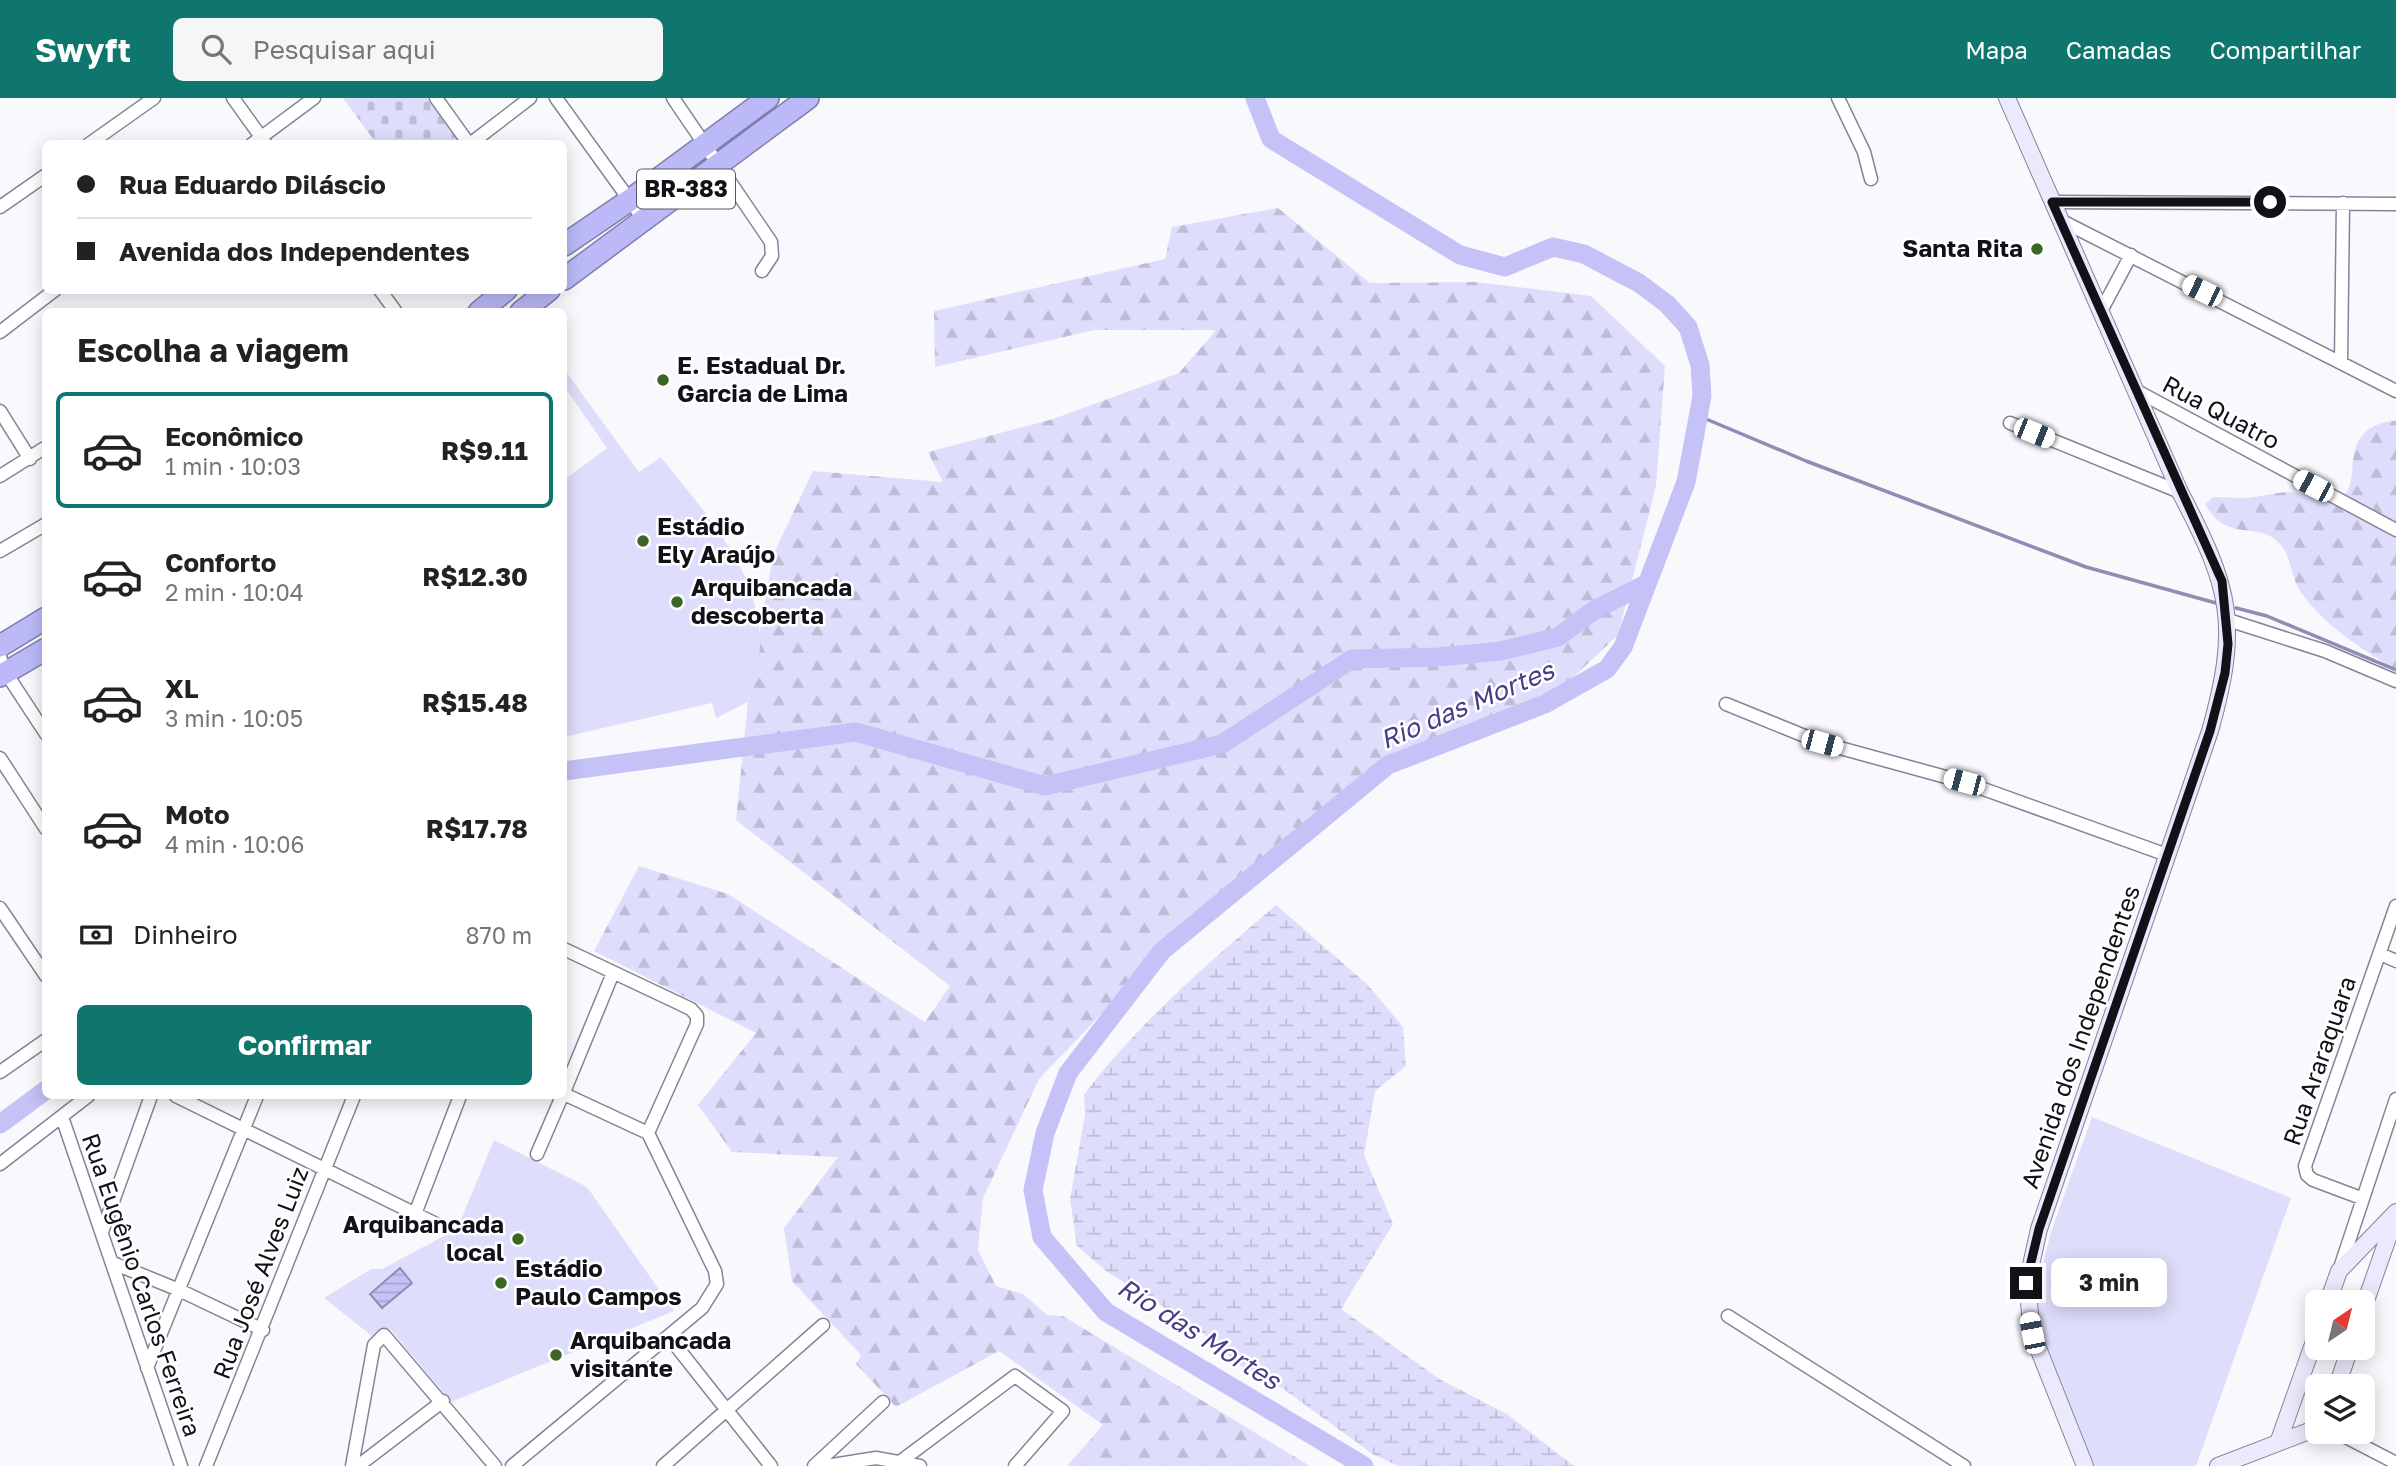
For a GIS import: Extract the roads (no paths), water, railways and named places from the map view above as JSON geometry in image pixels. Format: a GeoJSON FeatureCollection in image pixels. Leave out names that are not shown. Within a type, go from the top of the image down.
{"type":"FeatureCollection","features":[{"type":"Feature","properties":{"kind":"highway","name":"BR-383"},"geometry":{"type":"LineString","coordinates":[[567,243],[768,98]]}},
{"type":"Feature","properties":{"kind":"highway","name":"BR-383"},"geometry":{"type":"LineString","coordinates":[[567,271],[644,220],[808,98]]}},
{"type":"Feature","properties":{"kind":"highway"},"geometry":{"type":"LineString","coordinates":[[484,308],[501,294]]}},
{"type":"Feature","properties":{"kind":"highway"},"geometry":{"type":"LineString","coordinates":[[526,308],[544,294]]}},
{"type":"Feature","properties":{"kind":"highway"},"geometry":{"type":"LineString","coordinates":[[0,646],[42,620]]}},
{"type":"Feature","properties":{"kind":"highway"},"geometry":{"type":"LineString","coordinates":[[2,669],[42,651]]}},
{"type":"Feature","properties":{"kind":"main road","name":"Avenida dos Independentes"},"geometry":{"type":"LineString","coordinates":[[2007,98],[2052,202],[2064,222],[2180,492],[2209,548],[2222,581],[2228,620],[2225,673],[2218,704],[2039,1229],[2026,1283],[2032,1333],[2085,1466]]}},
{"type":"Feature","properties":{"kind":"main road"},"geometry":{"type":"LineString","coordinates":[[2332,1290],[2339,1271],[2396,1213]]}},
{"type":"Feature","properties":{"kind":"main road"},"geometry":{"type":"LineString","coordinates":[[2370,1290],[2390,1240],[2396,1213]]}},
{"type":"Feature","properties":{"kind":"main road"},"geometry":{"type":"LineString","coordinates":[[2278,1443],[2307,1360]]}},
{"type":"Feature","properties":{"kind":"main road"},"geometry":{"type":"LineString","coordinates":[[2218,1466],[2305,1433]]}},
{"type":"Feature","properties":{"kind":"street"},"geometry":{"type":"LineString","coordinates":[[95,140],[153,98]]}},
{"type":"Feature","properties":{"kind":"street"},"geometry":{"type":"LineString","coordinates":[[233,98],[258,140]]}},
{"type":"Feature","properties":{"kind":"street"},"geometry":{"type":"LineString","coordinates":[[260,140],[314,98]]}},
{"type":"Feature","properties":{"kind":"street"},"geometry":{"type":"LineString","coordinates":[[436,98],[467,140]]}},
{"type":"Feature","properties":{"kind":"street"},"geometry":{"type":"LineString","coordinates":[[475,140],[530,98]]}},
{"type":"Feature","properties":{"kind":"street"},"geometry":{"type":"LineString","coordinates":[[556,98],[644,220]]}},
{"type":"Feature","properties":{"kind":"street"},"geometry":{"type":"LineString","coordinates":[[673,98],[720,163],[771,242],[772,256],[762,271]]}},
{"type":"Feature","properties":{"kind":"street"},"geometry":{"type":"LineString","coordinates":[[1838,98],[1864,152],[1871,179]]}},
{"type":"Feature","properties":{"kind":"street"},"geometry":{"type":"LineString","coordinates":[[0,207],[42,178]]}},
{"type":"Feature","properties":{"kind":"street"},"geometry":{"type":"LineString","coordinates":[[2052,202],[2396,204]]}},
{"type":"Feature","properties":{"kind":"street"},"geometry":{"type":"LineString","coordinates":[[2341,362],[2343,203]]}},
{"type":"Feature","properties":{"kind":"street"},"geometry":{"type":"LineString","coordinates":[[2064,222],[2396,391]]}},
{"type":"Feature","properties":{"kind":"street"},"geometry":{"type":"LineString","coordinates":[[2101,312],[2131,255]]}},
{"type":"Feature","properties":{"kind":"street"},"geometry":{"type":"LineString","coordinates":[[0,332],[50,294]]}},
{"type":"Feature","properties":{"kind":"street","name":"Rua Quatro"},"geometry":{"type":"LineString","coordinates":[[2137,391],[2396,530]]}},
{"type":"Feature","properties":{"kind":"street"},"geometry":{"type":"LineString","coordinates":[[0,411],[30,459]]}},
{"type":"Feature","properties":{"kind":"street"},"geometry":{"type":"LineString","coordinates":[[2010,423],[2180,492]]}},
{"type":"Feature","properties":{"kind":"street"},"geometry":{"type":"LineString","coordinates":[[0,476],[42,450]]}},
{"type":"Feature","properties":{"kind":"street"},"geometry":{"type":"LineString","coordinates":[[0,551],[42,526]]}},
{"type":"Feature","properties":{"kind":"street"},"geometry":{"type":"LineString","coordinates":[[2228,620],[2325,651],[2396,681]]}},
{"type":"Feature","properties":{"kind":"street"},"geometry":{"type":"LineString","coordinates":[[2,669],[42,728]]}},
{"type":"Feature","properties":{"kind":"street"},"geometry":{"type":"LineString","coordinates":[[1726,704],[1822,743],[1964,782],[2167,855]]}},
{"type":"Feature","properties":{"kind":"street"},"geometry":{"type":"LineString","coordinates":[[0,758],[42,823]]}},
{"type":"Feature","properties":{"kind":"street","name":"Rua Araraquara"},"geometry":{"type":"LineString","coordinates":[[2361,1198],[2313,1180],[2307,1175],[2305,1166],[2396,906]]}},
{"type":"Feature","properties":{"kind":"street"},"geometry":{"type":"LineString","coordinates":[[0,908],[42,970]]}},
{"type":"Feature","properties":{"kind":"street"},"geometry":{"type":"LineString","coordinates":[[567,950],[691,1009],[697,1016],[697,1024],[648,1133]]}},
{"type":"Feature","properties":{"kind":"street"},"geometry":{"type":"LineString","coordinates":[[2380,954],[2396,961]]}},
{"type":"Feature","properties":{"kind":"street"},"geometry":{"type":"LineString","coordinates":[[567,1084],[613,973]]}},
{"type":"Feature","properties":{"kind":"street"},"geometry":{"type":"LineString","coordinates":[[0,1072],[42,1043]]}},
{"type":"Feature","properties":{"kind":"street"},"geometry":{"type":"LineString","coordinates":[[512,1466],[702,1308],[717,1284],[715,1271],[648,1133],[567,1096]]}},
{"type":"Feature","properties":{"kind":"street"},"geometry":{"type":"LineString","coordinates":[[0,1164],[84,1099]]}},
{"type":"Feature","properties":{"kind":"street"},"geometry":{"type":"LineString","coordinates":[[102,1232],[150,1099]]}},
{"type":"Feature","properties":{"kind":"street"},"geometry":{"type":"LineString","coordinates":[[182,1099],[440,1226]]}},
{"type":"Feature","properties":{"kind":"street"},"geometry":{"type":"LineString","coordinates":[[147,1368],[256,1099]]}},
{"type":"Feature","properties":{"kind":"street","name":"Rua José Alves Luiz"},"geometry":{"type":"LineString","coordinates":[[206,1466],[263,1331],[354,1099]]}},
{"type":"Feature","properties":{"kind":"street"},"geometry":{"type":"LineString","coordinates":[[415,1214],[459,1099]]}},
{"type":"Feature","properties":{"kind":"street"},"geometry":{"type":"LineString","coordinates":[[537,1154],[561,1099]]}},
{"type":"Feature","properties":{"kind":"street"},"geometry":{"type":"LineString","coordinates":[[2339,1271],[2396,1099]]}},
{"type":"Feature","properties":{"kind":"street","name":"Rua Eugênio Carlos Ferreira"},"geometry":{"type":"LineString","coordinates":[[62,1116],[181,1466]]}},
{"type":"Feature","properties":{"kind":"street"},"geometry":{"type":"LineString","coordinates":[[113,1264],[179,1290],[263,1331]]}},
{"type":"Feature","properties":{"kind":"street"},"geometry":{"type":"LineString","coordinates":[[1728,1316],[1964,1466]]}},
{"type":"Feature","properties":{"kind":"street"},"geometry":{"type":"LineString","coordinates":[[663,1466],[727,1413],[823,1325]]}},
{"type":"Feature","properties":{"kind":"street"},"geometry":{"type":"LineString","coordinates":[[352,1466],[374,1345],[384,1335],[443,1401],[495,1466]]}},
{"type":"Feature","properties":{"kind":"street"},"geometry":{"type":"LineString","coordinates":[[669,1337],[771,1466]]}},
{"type":"Feature","properties":{"kind":"street"},"geometry":{"type":"LineString","coordinates":[[901,1461],[1015,1376],[1063,1411],[1016,1466]]}},
{"type":"Feature","properties":{"kind":"street"},"geometry":{"type":"LineString","coordinates":[[358,1466],[443,1401]]}},
{"type":"Feature","properties":{"kind":"street"},"geometry":{"type":"LineString","coordinates":[[814,1466],[883,1402]]}},
{"type":"Feature","properties":{"kind":"street"},"geometry":{"type":"LineString","coordinates":[[2359,1444],[2396,1463]]}},
{"type":"Feature","properties":{"kind":"street"},"geometry":{"type":"LineString","coordinates":[[826,1466],[876,1458],[920,1466]]}},
{"type":"Feature","properties":{"kind":"water"},"geometry":{"type":"Polygon","coordinates":[[[400,1268],[412,1283],[382,1308],[370,1294],[400,1268]]]}},
{"type":"Feature","properties":{"kind":"waterway","name":"Rio das Mortes"},"geometry":{"type":"LineString","coordinates":[[1255,98],[1271,139],[1460,255],[1505,267],[1553,247],[1584,254],[1639,283],[1667,304],[1688,327],[1700,365],[1702,396],[1686,482],[1623,647],[1607,669],[1545,704],[1388,765],[1162,951],[1068,1073],[1045,1133],[1033,1190],[1042,1237],[1106,1312],[1364,1466]]}},
{"type":"Feature","properties":{"kind":"waterway"},"geometry":{"type":"LineString","coordinates":[[1699,416],[1806,461],[2086,567],[2216,603]]}},
{"type":"Feature","properties":{"kind":"waterway"},"geometry":{"type":"LineString","coordinates":[[567,771],[856,732],[1045,786],[1222,744],[1352,659],[1438,657],[1501,651],[1558,637],[1596,609],[1644,585]]}},
{"type":"Feature","properties":{"kind":"waterway"},"geometry":{"type":"LineString","coordinates":[[2236,608],[2267,616],[2396,670]]}},
{"type":"Feature","properties":{"kind":"waterway"},"geometry":{"type":"LineString","coordinates":[[0,1124],[42,1093]]}},
{"type":"Feature","properties":{"kind":"place","name":"Santa Rita"},"geometry":{"type":"Point","coordinates":[2037,249]}},
{"type":"Feature","properties":{"kind":"place","name":"E. Estadual Dr. Garcia de Lima"},"geometry":{"type":"Point","coordinates":[663,380]}},
{"type":"Feature","properties":{"kind":"place","name":"Estádio Ely Araújo"},"geometry":{"type":"Point","coordinates":[643,541]}},
{"type":"Feature","properties":{"kind":"place","name":"Arquibancada descoberta"},"geometry":{"type":"Point","coordinates":[677,602]}},
{"type":"Feature","properties":{"kind":"place","name":"Arquibancada local"},"geometry":{"type":"Point","coordinates":[518,1239]}},
{"type":"Feature","properties":{"kind":"place","name":"Estádio Paulo Campos"},"geometry":{"type":"Point","coordinates":[501,1283]}},
{"type":"Feature","properties":{"kind":"place","name":"Arquibancada visitante"},"geometry":{"type":"Point","coordinates":[556,1355]}}]}
